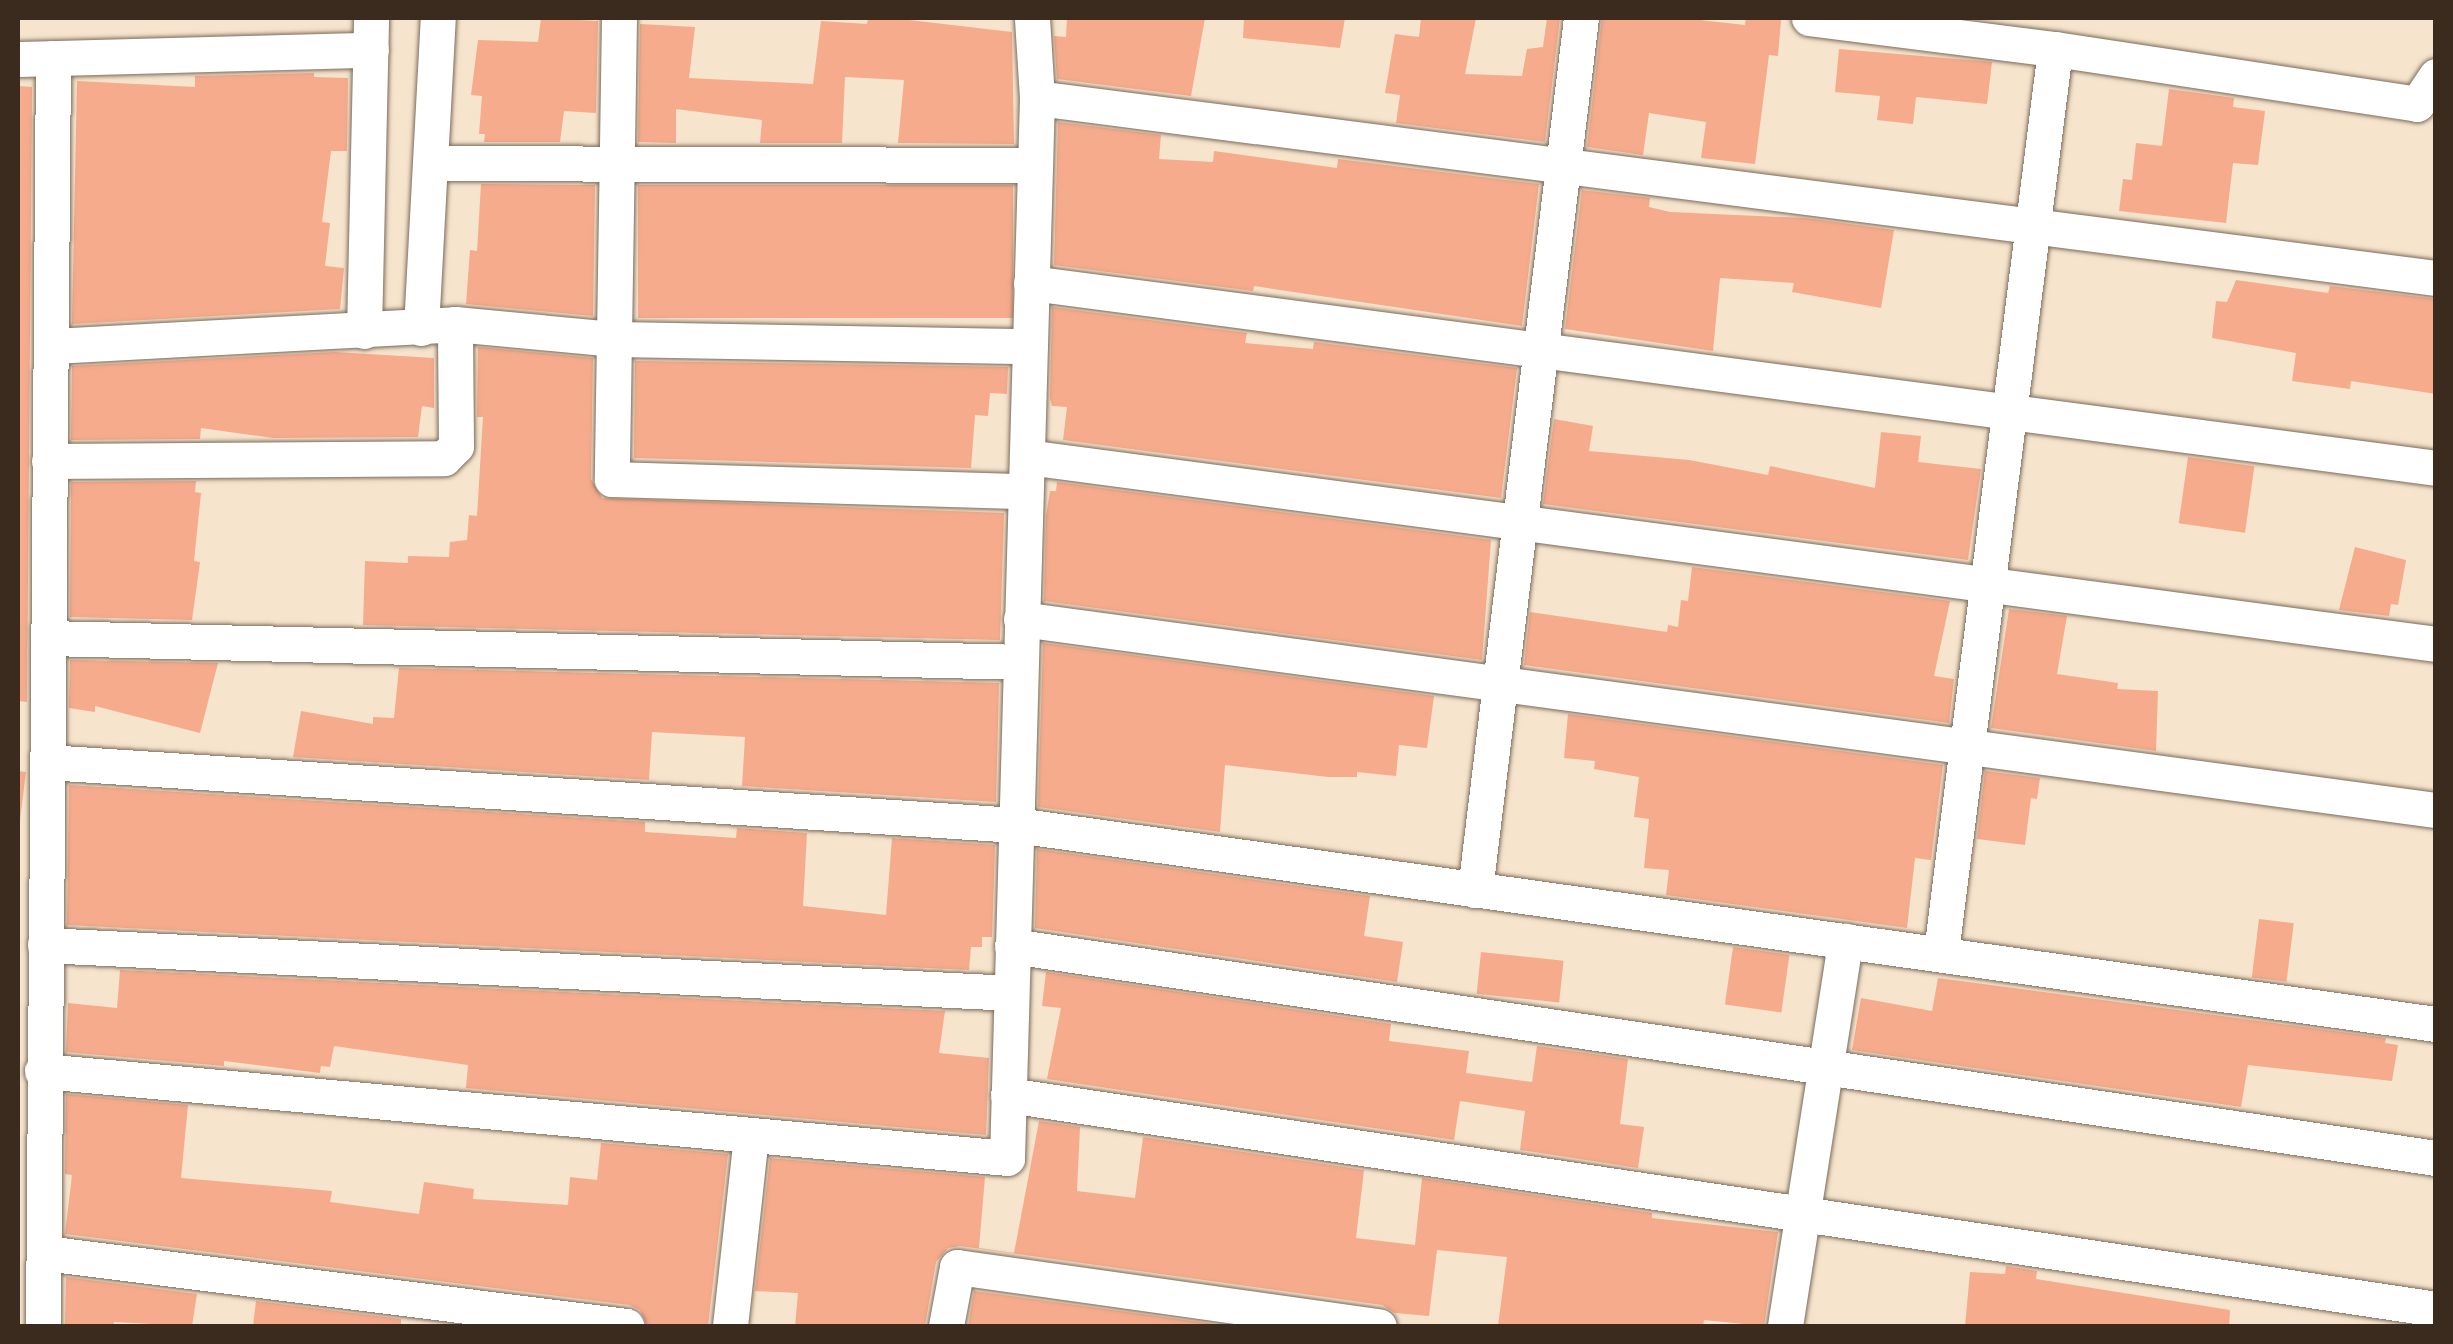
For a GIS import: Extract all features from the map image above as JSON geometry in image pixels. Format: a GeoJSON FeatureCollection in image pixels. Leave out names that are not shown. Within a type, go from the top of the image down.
{"type":"FeatureCollection","features":[{"type":"Feature","properties":{"kind":"street"},"geometry":{"type":"LineString","coordinates":[[49,461],[428,462],[444,458],[456,446],[438,326],[430,163],[438,18]]}},
{"type":"Feature","properties":{"kind":"street"},"geometry":{"type":"LineString","coordinates":[[618,18],[612,479],[1026,474],[1519,522],[2436,644]]}},
{"type":"Feature","properties":{"kind":"street"},"geometry":{"type":"LineString","coordinates":[[42,1072],[1006,1158],[1036,98],[1032,18]]}},
{"type":"Feature","properties":{"kind":"street"},"geometry":{"type":"LineString","coordinates":[[1475,890],[1581,18]]}},
{"type":"Feature","properties":{"kind":"street"},"geometry":{"type":"LineString","coordinates":[[1809,18],[2055,49],[2416,104],[2436,76]]}},
{"type":"Feature","properties":{"kind":"street"},"geometry":{"type":"LineString","coordinates":[[18,58],[371,34],[364,331]]}},
{"type":"Feature","properties":{"kind":"street"},"geometry":{"type":"LineString","coordinates":[[1941,952],[2055,49]]}},
{"type":"Feature","properties":{"kind":"street"},"geometry":{"type":"LineString","coordinates":[[43,1326],[42,1072],[53,346],[53,58]]}},
{"type":"Feature","properties":{"kind":"street"},"geometry":{"type":"LineString","coordinates":[[1036,98],[2436,278]]}},
{"type":"Feature","properties":{"kind":"street"},"geometry":{"type":"LineString","coordinates":[[430,163],[1034,165]]}},
{"type":"Feature","properties":{"kind":"street"},"geometry":{"type":"LineString","coordinates":[[1031,282],[2436,468]]}},
{"type":"Feature","properties":{"kind":"street"},"geometry":{"type":"LineString","coordinates":[[53,346],[438,326],[615,338],[1030,346]]}},
{"type":"Feature","properties":{"kind":"street"},"geometry":{"type":"LineString","coordinates":[[1022,619],[2436,810]]}},
{"type":"Feature","properties":{"kind":"street"},"geometry":{"type":"LineString","coordinates":[[48,638],[1020,662]]}},
{"type":"Feature","properties":{"kind":"street"},"geometry":{"type":"LineString","coordinates":[[46,762],[1016,826],[2436,1024]]}},
{"type":"Feature","properties":{"kind":"street"},"geometry":{"type":"LineString","coordinates":[[1785,1326],[1845,941]]}},
{"type":"Feature","properties":{"kind":"street"},"geometry":{"type":"LineString","coordinates":[[45,945],[1011,993]]}},
{"type":"Feature","properties":{"kind":"street"},"geometry":{"type":"LineString","coordinates":[[1012,946],[2436,1158]]}},
{"type":"Feature","properties":{"kind":"street"},"geometry":{"type":"LineString","coordinates":[[1008,1096],[2436,1309]]}},
{"type":"Feature","properties":{"kind":"street"},"geometry":{"type":"LineString","coordinates":[[730,1326],[751,1137]]}},
{"type":"Feature","properties":{"kind":"street"},"geometry":{"type":"LineString","coordinates":[[45,1252],[626,1326]]}},
{"type":"Feature","properties":{"kind":"street"},"geometry":{"type":"LineString","coordinates":[[946,1326],[957,1268],[1144,1310],[1368,1326]]}},
{"type":"Feature","properties":{"kind":"building"},"geometry":{"type":"Polygon","coordinates":[[[541,18],[598,21],[596,113],[564,111],[560,142],[484,142],[485,134],[479,134],[482,96],[471,95],[478,40],[538,42],[541,18]]]}},
{"type":"Feature","properties":{"kind":"building"},"geometry":{"type":"Polygon","coordinates":[[[892,18],[1012,32],[1014,144],[898,143],[904,80],[845,77],[842,143],[760,143],[762,120],[676,109],[676,143],[638,142],[640,24],[695,27],[689,78],[813,84],[821,21],[867,24],[868,19],[892,18]]]}},
{"type":"Feature","properties":{"kind":"building"},"geometry":{"type":"Polygon","coordinates":[[[1067,18],[1205,18],[1191,96],[1057,79],[1054,36],[1066,37],[1067,18]]]}},
{"type":"Feature","properties":{"kind":"building"},"geometry":{"type":"Polygon","coordinates":[[[1244,18],[1345,18],[1340,48],[1243,38],[1244,18]]]}},
{"type":"Feature","properties":{"kind":"building"},"geometry":{"type":"Polygon","coordinates":[[[1421,18],[1476,18],[1465,74],[1522,76],[1527,49],[1543,47],[1547,18],[1560,18],[1545,142],[1396,123],[1400,95],[1385,93],[1395,34],[1419,37],[1421,18]]]}},
{"type":"Feature","properties":{"kind":"building"},"geometry":{"type":"Polygon","coordinates":[[[1602,18],[1682,18],[1745,25],[1746,18],[1781,20],[1778,56],[1769,55],[1755,164],[1701,158],[1706,122],[1649,113],[1643,155],[1587,147],[1602,18]]]}},
{"type":"Feature","properties":{"kind":"building"},"geometry":{"type":"Polygon","coordinates":[[[1839,49],[1992,62],[1987,104],[1916,97],[1913,124],[1877,120],[1880,96],[1835,92],[1839,49]]]}},
{"type":"Feature","properties":{"kind":"building"},"geometry":{"type":"Polygon","coordinates":[[[314,73],[314,77],[348,78],[347,151],[331,151],[322,222],[330,223],[325,266],[344,268],[340,309],[72,324],[77,81],[195,87],[195,76],[314,73]]]}},
{"type":"Feature","properties":{"kind":"building"},"geometry":{"type":"Polygon","coordinates":[[[19,86],[32,87],[27,702],[18,701],[19,86]]]}},
{"type":"Feature","properties":{"kind":"building"},"geometry":{"type":"Polygon","coordinates":[[[2169,89],[2234,98],[2233,107],[2265,111],[2258,165],[2233,163],[2226,223],[2119,211],[2123,179],[2132,180],[2136,143],[2162,146],[2169,89]]]}},
{"type":"Feature","properties":{"kind":"building"},"geometry":{"type":"Polygon","coordinates":[[[1058,122],[1161,135],[1159,159],[1213,162],[1214,151],[1337,168],[1338,159],[1539,184],[1522,326],[1254,286],[1253,291],[1054,265],[1058,122]]]}},
{"type":"Feature","properties":{"kind":"building"},"geometry":{"type":"Polygon","coordinates":[[[481,184],[595,185],[593,316],[466,304],[470,250],[477,251],[481,184]]]}},
{"type":"Feature","properties":{"kind":"building"},"geometry":{"type":"Polygon","coordinates":[[[638,185],[1013,185],[1013,318],[638,318],[638,185]]]}},
{"type":"Feature","properties":{"kind":"building"},"geometry":{"type":"Polygon","coordinates":[[[1582,190],[1650,198],[1649,207],[1670,212],[1805,218],[1894,230],[1881,308],[1792,292],[1794,283],[1720,278],[1713,351],[1565,329],[1582,190]]]}},
{"type":"Feature","properties":{"kind":"building"},"geometry":{"type":"Polygon","coordinates":[[[2236,280],[2328,293],[2330,286],[2436,299],[2436,394],[2351,381],[2350,389],[2292,381],[2296,353],[2212,338],[2216,301],[2227,302],[2236,280]]]}},
{"type":"Feature","properties":{"kind":"building"},"geometry":{"type":"Polygon","coordinates":[[[1052,307],[1247,333],[1245,343],[1313,349],[1314,342],[1517,368],[1501,498],[1063,440],[1067,407],[1052,406],[1050,398],[1052,307]]]}},
{"type":"Feature","properties":{"kind":"building"},"geometry":{"type":"Polygon","coordinates":[[[478,347],[593,358],[591,479],[602,498],[1004,513],[1000,640],[363,625],[365,561],[408,563],[408,556],[449,557],[450,542],[467,540],[469,515],[477,516],[483,417],[477,417],[478,347]]]}},
{"type":"Feature","properties":{"kind":"building"},"geometry":{"type":"Polygon","coordinates":[[[335,352],[434,358],[434,408],[422,406],[418,437],[273,438],[201,428],[200,439],[71,440],[72,366],[335,352]]]}},
{"type":"Feature","properties":{"kind":"building"},"geometry":{"type":"Polygon","coordinates":[[[635,361],[1008,367],[1007,394],[990,393],[988,416],[975,415],[971,468],[634,458],[635,361]]]}},
{"type":"Feature","properties":{"kind":"building"},"geometry":{"type":"Polygon","coordinates":[[[1554,419],[1593,426],[1589,451],[1689,460],[1768,475],[1770,466],[1875,488],[1881,432],[1921,436],[1918,462],[1981,469],[1968,560],[1543,504],[1554,419]]]}},
{"type":"Feature","properties":{"kind":"building"},"geometry":{"type":"Polygon","coordinates":[[[2188,457],[2254,466],[2245,533],[2179,523],[2188,457]]]}},
{"type":"Feature","properties":{"kind":"building"},"geometry":{"type":"Polygon","coordinates":[[[196,481],[195,492],[201,493],[194,561],[200,562],[192,620],[70,617],[71,482],[196,481]]]}},
{"type":"Feature","properties":{"kind":"building"},"geometry":{"type":"Polygon","coordinates":[[[1057,482],[1491,540],[1482,660],[1044,601],[1046,516],[1050,491],[1056,491],[1057,482]]]}},
{"type":"Feature","properties":{"kind":"building"},"geometry":{"type":"Polygon","coordinates":[[[2355,547],[2406,560],[2398,605],[2391,604],[2389,616],[2339,610],[2355,547]]]}},
{"type":"Feature","properties":{"kind":"building"},"geometry":{"type":"Polygon","coordinates":[[[1692,567],[1950,601],[1934,676],[1954,679],[1949,723],[1524,665],[1530,612],[1667,632],[1668,625],[1678,627],[1681,600],[1688,601],[1692,567]]]}},
{"type":"Feature","properties":{"kind":"building"},"geometry":{"type":"Polygon","coordinates":[[[2009,609],[2067,616],[2057,674],[2118,683],[2117,689],[2158,691],[2156,751],[1991,728],[2009,609]]]}},
{"type":"Feature","properties":{"kind":"building"},"geometry":{"type":"Polygon","coordinates":[[[1043,643],[1434,696],[1427,748],[1399,745],[1396,776],[1357,772],[1357,777],[1328,777],[1225,765],[1220,832],[1038,807],[1043,643]]]}},
{"type":"Feature","properties":{"kind":"building"},"geometry":{"type":"Polygon","coordinates":[[[70,660],[218,663],[200,733],[95,706],[95,712],[69,708],[70,660]]]}},
{"type":"Feature","properties":{"kind":"building"},"geometry":{"type":"Polygon","coordinates":[[[399,668],[999,683],[996,802],[742,786],[745,737],[652,732],[649,780],[293,757],[301,711],[373,724],[373,717],[394,718],[399,668]]]}},
{"type":"Feature","properties":{"kind":"building"},"geometry":{"type":"Polygon","coordinates":[[[1568,714],[1943,765],[1931,860],[1915,858],[1907,928],[1666,895],[1669,870],[1644,868],[1649,819],[1634,817],[1639,777],[1594,769],[1595,761],[1564,758],[1568,714]]]}},
{"type":"Feature","properties":{"kind":"building"},"geometry":{"type":"Polygon","coordinates":[[[18,771],[26,772],[18,837],[18,771]]]}},
{"type":"Feature","properties":{"kind":"building"},"geometry":{"type":"Polygon","coordinates":[[[1985,771],[2040,778],[2037,799],[2031,798],[2025,845],[1977,839],[1985,771]]]}},
{"type":"Feature","properties":{"kind":"building"},"geometry":{"type":"Polygon","coordinates":[[[69,785],[645,822],[645,832],[736,838],[737,828],[807,833],[803,906],[886,915],[892,838],[995,845],[992,937],[982,937],[982,947],[971,947],[969,970],[67,925],[69,785]]]}},
{"type":"Feature","properties":{"kind":"building"},"geometry":{"type":"Polygon","coordinates":[[[1037,849],[1370,896],[1364,936],[1403,942],[1397,982],[1035,928],[1037,849]]]}},
{"type":"Feature","properties":{"kind":"building"},"geometry":{"type":"Polygon","coordinates":[[[2259,919],[2294,923],[2287,982],[2252,978],[2259,919]]]}},
{"type":"Feature","properties":{"kind":"building"},"geometry":{"type":"Polygon","coordinates":[[[1733,947],[1789,955],[1781,1012],[1725,1004],[1733,947]]]}},
{"type":"Feature","properties":{"kind":"building"},"geometry":{"type":"Polygon","coordinates":[[[1481,952],[1564,961],[1559,1002],[1477,994],[1481,952]]]}},
{"type":"Feature","properties":{"kind":"building"},"geometry":{"type":"Polygon","coordinates":[[[120,970],[945,1011],[939,1053],[989,1058],[986,1135],[466,1088],[468,1065],[334,1046],[330,1067],[321,1066],[320,1073],[224,1061],[224,1066],[66,1052],[68,1003],[117,1008],[120,970]]]}},
{"type":"Feature","properties":{"kind":"building"},"geometry":{"type":"Polygon","coordinates":[[[1046,972],[1391,1024],[1389,1041],[1469,1051],[1466,1073],[1532,1082],[1537,1046],[1628,1059],[1620,1124],[1644,1127],[1638,1168],[1520,1150],[1525,1111],[1460,1101],[1454,1140],[1047,1079],[1061,1008],[1042,1006],[1046,972]]]}},
{"type":"Feature","properties":{"kind":"building"},"geometry":{"type":"Polygon","coordinates":[[[1938,978],[2386,1038],[2385,1043],[2398,1045],[2392,1081],[2248,1065],[2241,1107],[1852,1050],[1861,998],[1932,1011],[1938,978]]]}},
{"type":"Feature","properties":{"kind":"building"},"geometry":{"type":"Polygon","coordinates":[[[66,1094],[188,1105],[181,1178],[332,1191],[330,1202],[419,1214],[424,1182],[474,1189],[473,1199],[568,1205],[570,1177],[597,1180],[601,1143],[728,1154],[708,1326],[647,1325],[640,1310],[629,1305],[65,1234],[72,1175],[65,1174],[66,1094]]]}},
{"type":"Feature","properties":{"kind":"building"},"geometry":{"type":"Polygon","coordinates":[[[1039,1121],[1080,1127],[1077,1191],[1135,1198],[1143,1137],[1364,1170],[1356,1238],[1415,1245],[1422,1178],[1652,1213],[1652,1218],[1778,1232],[1764,1326],[1704,1320],[1703,1326],[1498,1326],[1507,1257],[1437,1250],[1429,1316],[1395,1313],[1382,1305],[960,1246],[948,1248],[936,1262],[925,1326],[795,1326],[798,1293],[755,1291],[770,1158],[985,1177],[979,1248],[1014,1253],[1039,1121]]]}},
{"type":"Feature","properties":{"kind":"building"},"geometry":{"type":"Polygon","coordinates":[[[2006,1266],[2037,1271],[2036,1279],[2230,1310],[2229,1326],[1965,1326],[1970,1272],[2005,1274],[2006,1266]]]}},
{"type":"Feature","properties":{"kind":"building"},"geometry":{"type":"Polygon","coordinates":[[[66,1277],[197,1294],[192,1326],[114,1322],[114,1326],[65,1326],[66,1277]]]}},
{"type":"Feature","properties":{"kind":"building"},"geometry":{"type":"Polygon","coordinates":[[[974,1291],[1229,1326],[968,1326],[974,1291]]]}},
{"type":"Feature","properties":{"kind":"building"},"geometry":{"type":"Polygon","coordinates":[[[256,1301],[401,1319],[401,1326],[253,1326],[256,1301]]]}}]}
